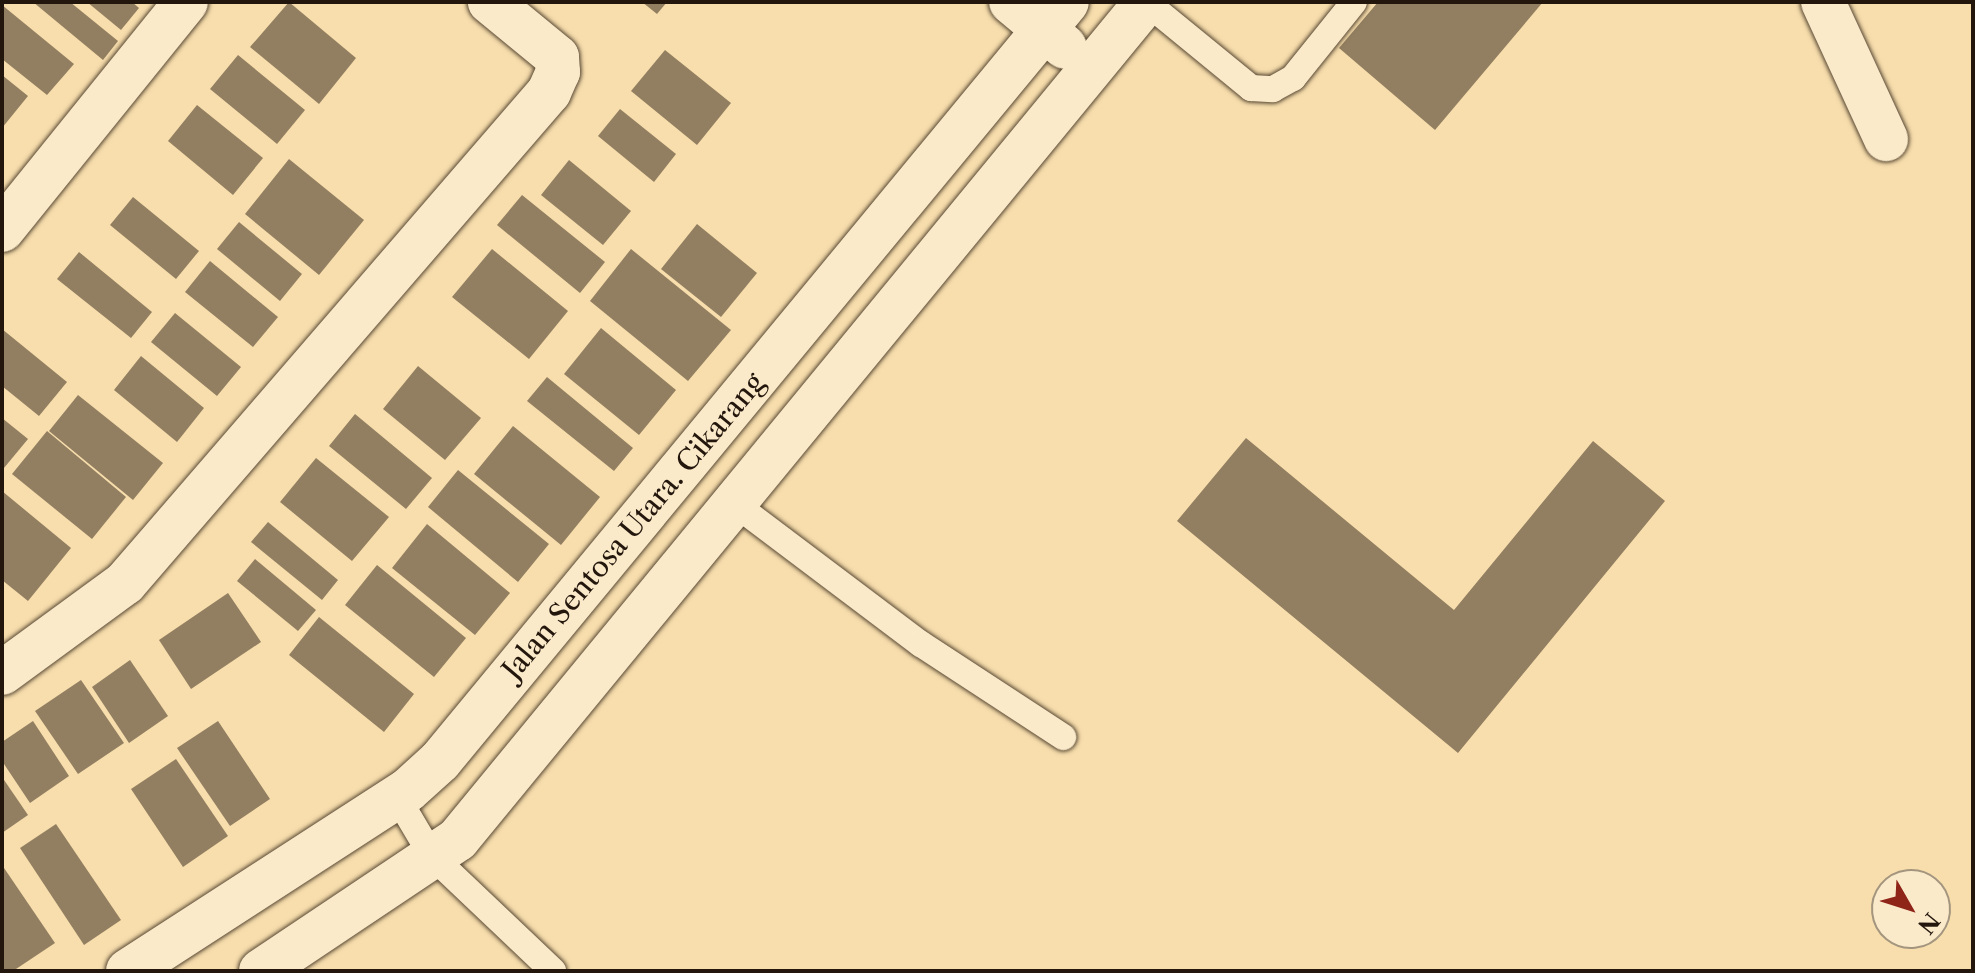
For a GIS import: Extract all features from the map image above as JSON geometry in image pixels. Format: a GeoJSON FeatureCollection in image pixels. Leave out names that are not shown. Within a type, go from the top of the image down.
{"type":"FeatureCollection","features":[{"type":"Feature","properties":{"kind":"street"},"geometry":{"type":"LineString","coordinates":[[2,230],[186,2]]}},
{"type":"Feature","properties":{"kind":"street"},"geometry":{"type":"LineString","coordinates":[[2,673],[125,583],[549,92],[558,72],[557,57],[490,2]]}},
{"type":"Feature","properties":{"kind":"street"},"geometry":{"type":"LineString","coordinates":[[261,971],[458,839],[735,504],[1088,67],[1146,2]]}},
{"type":"Feature","properties":{"kind":"street"},"geometry":{"type":"LineString","coordinates":[[1823,2],[1886,139]]}},
{"type":"Feature","properties":{"kind":"street"},"geometry":{"type":"LineString","coordinates":[[1041,11],[1088,67]]}},
{"type":"Feature","properties":{"kind":"street","name":"Jalan Sentosa Utara. Cikarang"},"geometry":{"type":"LineString","coordinates":[[128,971],[397,797],[440,761],[1041,11]]}},
{"type":"Feature","properties":{"kind":"lane"},"geometry":{"type":"LineString","coordinates":[[1146,2],[1251,88],[1273,89],[1293,78],[1354,2]]}},
{"type":"Feature","properties":{"kind":"lane"},"geometry":{"type":"LineString","coordinates":[[735,504],[921,644],[1063,737]]}},
{"type":"Feature","properties":{"kind":"lane"},"geometry":{"type":"LineString","coordinates":[[397,797],[432,856],[550,970]]}},
{"type":"Feature","properties":{"kind":"building"},"geometry":{"type":"Polygon","coordinates":[[[33,2],[70,2],[118,41],[103,60],[33,2]]]}},
{"type":"Feature","properties":{"kind":"building"},"geometry":{"type":"Polygon","coordinates":[[[87,2],[132,2],[139,8],[121,30],[87,2]]]}},
{"type":"Feature","properties":{"kind":"building"},"geometry":{"type":"Polygon","coordinates":[[[289,2],[356,58],[319,104],[250,47],[289,2]]]}},
{"type":"Feature","properties":{"kind":"building"},"geometry":{"type":"Polygon","coordinates":[[[642,2],[667,2],[657,14],[642,2]]]}},
{"type":"Feature","properties":{"kind":"building"},"geometry":{"type":"Polygon","coordinates":[[[1378,2],[1543,2],[1435,130],[1339,48],[1378,2]]]}},
{"type":"Feature","properties":{"kind":"building"},"geometry":{"type":"Polygon","coordinates":[[[2,5],[74,64],[47,95],[2,59],[2,5]]]}},
{"type":"Feature","properties":{"kind":"building"},"geometry":{"type":"Polygon","coordinates":[[[665,50],[731,103],[697,145],[631,91],[665,50]]]}},
{"type":"Feature","properties":{"kind":"building"},"geometry":{"type":"Polygon","coordinates":[[[238,55],[305,110],[277,144],[210,89],[238,55]]]}},
{"type":"Feature","properties":{"kind":"building"},"geometry":{"type":"Polygon","coordinates":[[[2,75],[28,96],[2,128],[2,75]]]}},
{"type":"Feature","properties":{"kind":"building"},"geometry":{"type":"Polygon","coordinates":[[[197,105],[263,158],[233,195],[168,141],[197,105]]]}},
{"type":"Feature","properties":{"kind":"building"},"geometry":{"type":"Polygon","coordinates":[[[620,109],[676,154],[654,182],[598,136],[620,109]]]}},
{"type":"Feature","properties":{"kind":"building"},"geometry":{"type":"Polygon","coordinates":[[[289,159],[364,220],[319,275],[245,214],[289,159]]]}},
{"type":"Feature","properties":{"kind":"building"},"geometry":{"type":"Polygon","coordinates":[[[569,160],[631,211],[603,245],[541,195],[569,160]]]}},
{"type":"Feature","properties":{"kind":"building"},"geometry":{"type":"Polygon","coordinates":[[[522,195],[605,262],[580,293],[497,225],[522,195]]]}},
{"type":"Feature","properties":{"kind":"building"},"geometry":{"type":"Polygon","coordinates":[[[133,197],[199,251],[176,279],[110,225],[133,197]]]}},
{"type":"Feature","properties":{"kind":"building"},"geometry":{"type":"Polygon","coordinates":[[[239,222],[302,274],[280,301],[217,249],[239,222]]]}},
{"type":"Feature","properties":{"kind":"building"},"geometry":{"type":"Polygon","coordinates":[[[697,224],[757,273],[721,317],[661,269],[697,224]]]}},
{"type":"Feature","properties":{"kind":"building"},"geometry":{"type":"Polygon","coordinates":[[[492,249],[568,311],[529,359],[452,297],[492,249]]]}},
{"type":"Feature","properties":{"kind":"building"},"geometry":{"type":"Polygon","coordinates":[[[631,249],[731,330],[688,381],[590,301],[631,249]]]}},
{"type":"Feature","properties":{"kind":"building"},"geometry":{"type":"Polygon","coordinates":[[[79,252],[152,312],[131,338],[57,279],[79,252]]]}},
{"type":"Feature","properties":{"kind":"building"},"geometry":{"type":"Polygon","coordinates":[[[210,261],[278,317],[253,347],[185,292],[210,261]]]}},
{"type":"Feature","properties":{"kind":"building"},"geometry":{"type":"Polygon","coordinates":[[[175,313],[241,367],[217,396],[151,342],[175,313]]]}},
{"type":"Feature","properties":{"kind":"building"},"geometry":{"type":"Polygon","coordinates":[[[601,328],[676,390],[639,435],[564,374],[601,328]]]}},
{"type":"Feature","properties":{"kind":"building"},"geometry":{"type":"Polygon","coordinates":[[[2,329],[67,382],[39,416],[2,386],[2,329]]]}},
{"type":"Feature","properties":{"kind":"building"},"geometry":{"type":"Polygon","coordinates":[[[141,356],[204,408],[177,442],[114,390],[141,356]]]}},
{"type":"Feature","properties":{"kind":"building"},"geometry":{"type":"Polygon","coordinates":[[[418,366],[481,418],[445,460],[383,409],[418,366]]]}},
{"type":"Feature","properties":{"kind":"building"},"geometry":{"type":"Polygon","coordinates":[[[547,377],[633,448],[614,471],[527,401],[547,377]]]}},
{"type":"Feature","properties":{"kind":"building"},"geometry":{"type":"Polygon","coordinates":[[[78,395],[163,463],[133,500],[49,431],[78,395]]]}},
{"type":"Feature","properties":{"kind":"building"},"geometry":{"type":"Polygon","coordinates":[[[355,414],[432,478],[406,509],[329,446],[355,414]]]}},
{"type":"Feature","properties":{"kind":"building"},"geometry":{"type":"Polygon","coordinates":[[[2,418],[28,439],[4,468],[2,466],[2,418]]]}},
{"type":"Feature","properties":{"kind":"building"},"geometry":{"type":"Polygon","coordinates":[[[513,426],[600,497],[561,545],[474,474],[513,426]]]}},
{"type":"Feature","properties":{"kind":"building"},"geometry":{"type":"Polygon","coordinates":[[[47,431],[126,497],[92,539],[12,474],[47,431]]]}},
{"type":"Feature","properties":{"kind":"building"},"geometry":{"type":"Polygon","coordinates":[[[1246,438],[1454,610],[1593,441],[1665,501],[1458,753],[1177,521],[1246,438]]]}},
{"type":"Feature","properties":{"kind":"building"},"geometry":{"type":"Polygon","coordinates":[[[316,458],[389,517],[352,561],[280,502],[316,458]]]}},
{"type":"Feature","properties":{"kind":"building"},"geometry":{"type":"Polygon","coordinates":[[[458,470],[549,544],[518,582],[428,507],[458,470]]]}},
{"type":"Feature","properties":{"kind":"building"},"geometry":{"type":"Polygon","coordinates":[[[2,491],[71,548],[28,601],[2,580],[2,491]]]}},
{"type":"Feature","properties":{"kind":"building"},"geometry":{"type":"Polygon","coordinates":[[[268,522],[338,580],[322,600],[251,542],[268,522]]]}},
{"type":"Feature","properties":{"kind":"building"},"geometry":{"type":"Polygon","coordinates":[[[427,524],[510,593],[475,635],[392,568],[427,524]]]}},
{"type":"Feature","properties":{"kind":"building"},"geometry":{"type":"Polygon","coordinates":[[[255,559],[316,610],[298,631],[237,581],[255,559]]]}},
{"type":"Feature","properties":{"kind":"building"},"geometry":{"type":"Polygon","coordinates":[[[377,565],[466,638],[434,677],[345,605],[377,565]]]}},
{"type":"Feature","properties":{"kind":"building"},"geometry":{"type":"Polygon","coordinates":[[[228,593],[261,642],[191,689],[159,640],[228,593]]]}},
{"type":"Feature","properties":{"kind":"building"},"geometry":{"type":"Polygon","coordinates":[[[319,617],[414,694],[384,732],[289,655],[319,617]]]}},
{"type":"Feature","properties":{"kind":"building"},"geometry":{"type":"Polygon","coordinates":[[[130,660],[168,716],[129,743],[92,687],[130,660]]]}},
{"type":"Feature","properties":{"kind":"building"},"geometry":{"type":"Polygon","coordinates":[[[81,680],[124,743],[78,774],[35,711],[81,680]]]}},
{"type":"Feature","properties":{"kind":"building"},"geometry":{"type":"Polygon","coordinates":[[[33,721],[69,776],[30,803],[2,761],[2,742],[33,721]]]}},
{"type":"Feature","properties":{"kind":"building"},"geometry":{"type":"Polygon","coordinates":[[[218,721],[270,799],[230,826],[177,748],[218,721]]]}},
{"type":"Feature","properties":{"kind":"building"},"geometry":{"type":"Polygon","coordinates":[[[176,759],[228,836],[183,867],[131,789],[176,759]]]}},
{"type":"Feature","properties":{"kind":"building"},"geometry":{"type":"Polygon","coordinates":[[[2,777],[28,815],[2,833],[2,777]]]}},
{"type":"Feature","properties":{"kind":"building"},"geometry":{"type":"Polygon","coordinates":[[[56,824],[121,920],[84,945],[20,848],[56,824]]]}},
{"type":"Feature","properties":{"kind":"building"},"geometry":{"type":"Polygon","coordinates":[[[2,865],[55,943],[13,971],[2,971],[2,865]]]}}]}
